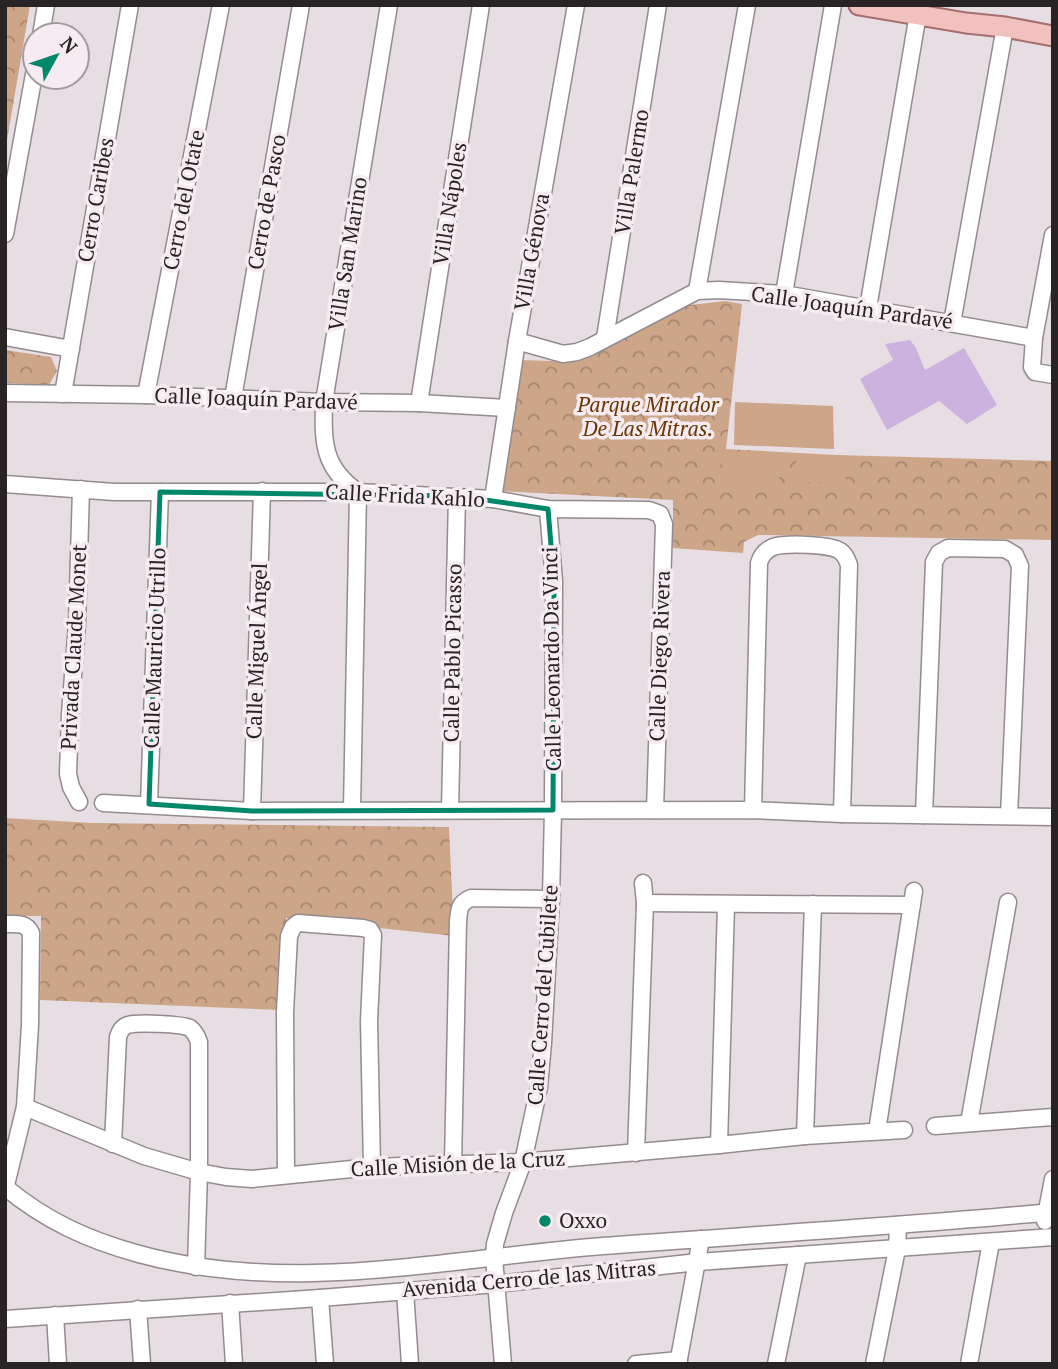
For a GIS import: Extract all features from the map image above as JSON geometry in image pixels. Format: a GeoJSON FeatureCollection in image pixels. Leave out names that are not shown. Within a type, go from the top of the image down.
{"type":"FeatureCollection","features":[{"type":"Feature","properties":{"kind":"main road"},"geometry":{"type":"LineString","coordinates":[[859,5],[963,14],[1005,27],[1053,36]]}},
{"type":"Feature","properties":{"kind":"street","name":"Cerro Caribes"},"geometry":{"type":"LineString","coordinates":[[63,394],[130,5]]}},
{"type":"Feature","properties":{"kind":"street","name":"Cerro del Otate"},"geometry":{"type":"LineString","coordinates":[[146,395],[221,5]]}},
{"type":"Feature","properties":{"kind":"street","name":"Cerro de Pasco"},"geometry":{"type":"LineString","coordinates":[[233,398],[301,5]]}},
{"type":"Feature","properties":{"kind":"street","name":"Villa San Marino"},"geometry":{"type":"LineString","coordinates":[[358,492],[346,484],[328,455],[323,439],[324,402],[389,5]]}},
{"type":"Feature","properties":{"kind":"street","name":"Villa Nápoles"},"geometry":{"type":"LineString","coordinates":[[419,403],[481,5]]}},
{"type":"Feature","properties":{"kind":"street","name":"Villa Génova"},"geometry":{"type":"LineString","coordinates":[[494,499],[517,341],[576,5]]}},
{"type":"Feature","properties":{"kind":"street","name":"Villa Palermo"},"geometry":{"type":"LineString","coordinates":[[605,338],[658,5]]}},
{"type":"Feature","properties":{"kind":"street"},"geometry":{"type":"LineString","coordinates":[[696,291],[747,5]]}},
{"type":"Feature","properties":{"kind":"street"},"geometry":{"type":"LineString","coordinates":[[784,294],[833,5]]}},
{"type":"Feature","properties":{"kind":"street"},"geometry":{"type":"LineString","coordinates":[[868,308],[932,12]]}},
{"type":"Feature","properties":{"kind":"street"},"geometry":{"type":"LineString","coordinates":[[952,323],[1005,27]]}},
{"type":"Feature","properties":{"kind":"street"},"geometry":{"type":"LineString","coordinates":[[5,234],[31,91]]}},
{"type":"Feature","properties":{"kind":"street"},"geometry":{"type":"LineString","coordinates":[[1045,374],[1035,372],[1032,367],[1034,338],[1053,235]]}},
{"type":"Feature","properties":{"kind":"street","name":"Calle Joaquín Pardavé"},"geometry":{"type":"LineString","coordinates":[[517,341],[563,354],[577,352],[696,291],[719,290],[784,294],[1034,338]]}},
{"type":"Feature","properties":{"kind":"street"},"geometry":{"type":"LineString","coordinates":[[5,337],[71,349]]}},
{"type":"Feature","properties":{"kind":"street","name":"Calle Joaquín Pardavé"},"geometry":{"type":"LineString","coordinates":[[5,393],[419,403],[507,408]]}},
{"type":"Feature","properties":{"kind":"street","name":"Calle Frida Kahlo"},"geometry":{"type":"LineString","coordinates":[[5,484],[114,492],[358,492],[494,499],[548,509],[649,510]]}},
{"type":"Feature","properties":{"kind":"street","name":"Privada Claude Monet"},"geometry":{"type":"LineString","coordinates":[[79,802],[68,774],[77,624],[81,489]]}},
{"type":"Feature","properties":{"kind":"street","name":"Calle Miguel Ángel"},"geometry":{"type":"LineString","coordinates":[[252,811],[262,491]]}},
{"type":"Feature","properties":{"kind":"street","name":"Calle Mauricio Utrillo"},"geometry":{"type":"LineString","coordinates":[[149,804],[160,492]]}},
{"type":"Feature","properties":{"kind":"street"},"geometry":{"type":"LineString","coordinates":[[352,810],[358,492]]}},
{"type":"Feature","properties":{"kind":"street","name":"Calle Pablo Picasso"},"geometry":{"type":"LineString","coordinates":[[450,810],[457,496]]}},
{"type":"Feature","properties":{"kind":"street","name":"Calle Leonardo Da Vinci"},"geometry":{"type":"LineString","coordinates":[[548,509],[554,581],[553,810]]}},
{"type":"Feature","properties":{"kind":"street","name":"Calle Diego Rivera"},"geometry":{"type":"LineString","coordinates":[[649,510],[660,514],[664,524],[655,810]]}},
{"type":"Feature","properties":{"kind":"street"},"geometry":{"type":"LineString","coordinates":[[753,810],[759,563],[764,553],[775,546],[791,545],[833,547],[840,550],[849,565],[842,814]]}},
{"type":"Feature","properties":{"kind":"street"},"geometry":{"type":"LineString","coordinates":[[924,815],[934,562],[939,553],[948,548],[1005,549],[1015,555],[1020,566],[1009,816]]}},
{"type":"Feature","properties":{"kind":"street"},"geometry":{"type":"LineString","coordinates":[[103,803],[252,811],[753,810],[1053,817]]}},
{"type":"Feature","properties":{"kind":"street","name":"Calle Cerro del Cubilete"},"geometry":{"type":"LineString","coordinates":[[503,1364],[495,1244],[523,1162],[539,1087],[551,899],[553,810]]}},
{"type":"Feature","properties":{"kind":"street"},"geometry":{"type":"LineString","coordinates":[[636,1153],[645,903],[643,884]]}},
{"type":"Feature","properties":{"kind":"street"},"geometry":{"type":"LineString","coordinates":[[453,1164],[460,905],[471,898],[551,899]]}},
{"type":"Feature","properties":{"kind":"street"},"geometry":{"type":"LineString","coordinates":[[645,903],[813,904],[913,898],[877,1131]]}},
{"type":"Feature","properties":{"kind":"street"},"geometry":{"type":"LineString","coordinates":[[969,1123],[1008,902]]}},
{"type":"Feature","properties":{"kind":"street"},"geometry":{"type":"LineString","coordinates":[[805,1136],[813,904]]}},
{"type":"Feature","properties":{"kind":"street"},"geometry":{"type":"LineString","coordinates":[[719,1145],[726,905]]}},
{"type":"Feature","properties":{"kind":"street"},"geometry":{"type":"LineString","coordinates":[[5,923],[20,924],[29,928],[31,933],[30,1024],[25,1107],[5,1188]]}},
{"type":"Feature","properties":{"kind":"street"},"geometry":{"type":"LineString","coordinates":[[286,1175],[285,1012],[289,936],[298,923],[363,928],[370,930],[373,935],[369,1021],[372,1167]]}},
{"type":"Feature","properties":{"kind":"street"},"geometry":{"type":"LineString","coordinates":[[113,1144],[118,1037],[123,1027],[135,1024],[179,1025],[192,1030],[199,1042],[196,1267]]}},
{"type":"Feature","properties":{"kind":"street","name":"Calle Misión de la Cruz"},"geometry":{"type":"LineString","coordinates":[[25,1107],[144,1156],[199,1172],[252,1180],[372,1167],[523,1162],[805,1136],[904,1130]]}},
{"type":"Feature","properties":{"kind":"street"},"geometry":{"type":"LineString","coordinates":[[935,1126],[1053,1117]]}},
{"type":"Feature","properties":{"kind":"street"},"geometry":{"type":"LineString","coordinates":[[1047,1237],[1053,1179]]}},
{"type":"Feature","properties":{"kind":"street","name":"Avenida Cerro de las Mitras"},"geometry":{"type":"LineString","coordinates":[[5,1188],[47,1218],[79,1234],[123,1250],[196,1267],[275,1274],[387,1270],[556,1250],[1050,1213]]}},
{"type":"Feature","properties":{"kind":"street"},"geometry":{"type":"LineString","coordinates":[[874,1364],[897,1249],[898,1225]]}},
{"type":"Feature","properties":{"kind":"street","name":"Avenida Cerro de las Mitras"},"geometry":{"type":"LineString","coordinates":[[5,1319],[320,1298],[496,1284],[698,1262],[1047,1237]]}},
{"type":"Feature","properties":{"kind":"street"},"geometry":{"type":"LineString","coordinates":[[636,1364],[679,1362],[701,1239]]}},
{"type":"Feature","properties":{"kind":"street"},"geometry":{"type":"LineString","coordinates":[[969,1364],[991,1242]]}},
{"type":"Feature","properties":{"kind":"street"},"geometry":{"type":"LineString","coordinates":[[776,1364],[798,1255]]}},
{"type":"Feature","properties":{"kind":"street"},"geometry":{"type":"LineString","coordinates":[[405,1291],[411,1364]]}},
{"type":"Feature","properties":{"kind":"street"},"geometry":{"type":"LineString","coordinates":[[320,1298],[325,1364]]}},
{"type":"Feature","properties":{"kind":"street"},"geometry":{"type":"LineString","coordinates":[[230,1303],[234,1364]]}},
{"type":"Feature","properties":{"kind":"street"},"geometry":{"type":"LineString","coordinates":[[138,1309],[142,1364]]}},
{"type":"Feature","properties":{"kind":"street"},"geometry":{"type":"LineString","coordinates":[[55,1315],[58,1364]]}},
{"type":"Feature","properties":{"kind":"highlighted area"},"geometry":{"type":"Polygon","coordinates":[[[160,492],[457,496],[548,509],[554,581],[553,810],[252,811],[149,804],[160,492]]]}},
{"type":"Feature","properties":{"kind":"green space"},"geometry":{"type":"Polygon","coordinates":[[[5,5],[30,5],[27,21],[21,21],[21,58],[5,152],[5,5]]]}},
{"type":"Feature","properties":{"kind":"green space","name":"Parque Mirador De Las Mitras."},"geometry":{"type":"Polygon","coordinates":[[[725,301],[742,304],[726,449],[1053,461],[1053,540],[758,535],[744,542],[743,553],[673,548],[673,500],[500,491],[521,360],[576,362],[623,339],[673,307],[725,301]]]}},
{"type":"Feature","properties":{"kind":"green space"},"geometry":{"type":"Polygon","coordinates":[[[5,350],[51,357],[57,371],[49,385],[5,383],[5,350]]]}},
{"type":"Feature","properties":{"kind":"green space"},"geometry":{"type":"Polygon","coordinates":[[[735,402],[833,406],[834,449],[734,445],[735,402]]]}},
{"type":"Feature","properties":{"kind":"green space"},"geometry":{"type":"Polygon","coordinates":[[[796,454],[845,456],[846,483],[797,482],[796,454]]]}},
{"type":"Feature","properties":{"kind":"green space"},"geometry":{"type":"Polygon","coordinates":[[[722,456],[779,457],[779,487],[722,487],[722,456]]]}},
{"type":"Feature","properties":{"kind":"green space"},"geometry":{"type":"Polygon","coordinates":[[[5,818],[92,823],[449,827],[454,936],[286,918],[280,1010],[40,1000],[41,916],[5,916],[5,818]]]}},
{"type":"Feature","properties":{"kind":"green space"},"geometry":{"type":"Polygon","coordinates":[[[5,877],[31,877],[31,900],[5,900],[5,877]]]}},
{"type":"Feature","properties":{"kind":"building"},"geometry":{"type":"Polygon","coordinates":[[[910,340],[925,370],[964,348],[997,405],[967,424],[939,401],[887,430],[860,379],[893,360],[885,344],[910,340]]]}},
{"type":"Feature","properties":{"kind":"place","name":"Oxxo"},"geometry":{"type":"Point","coordinates":[545,1221]}}]}
